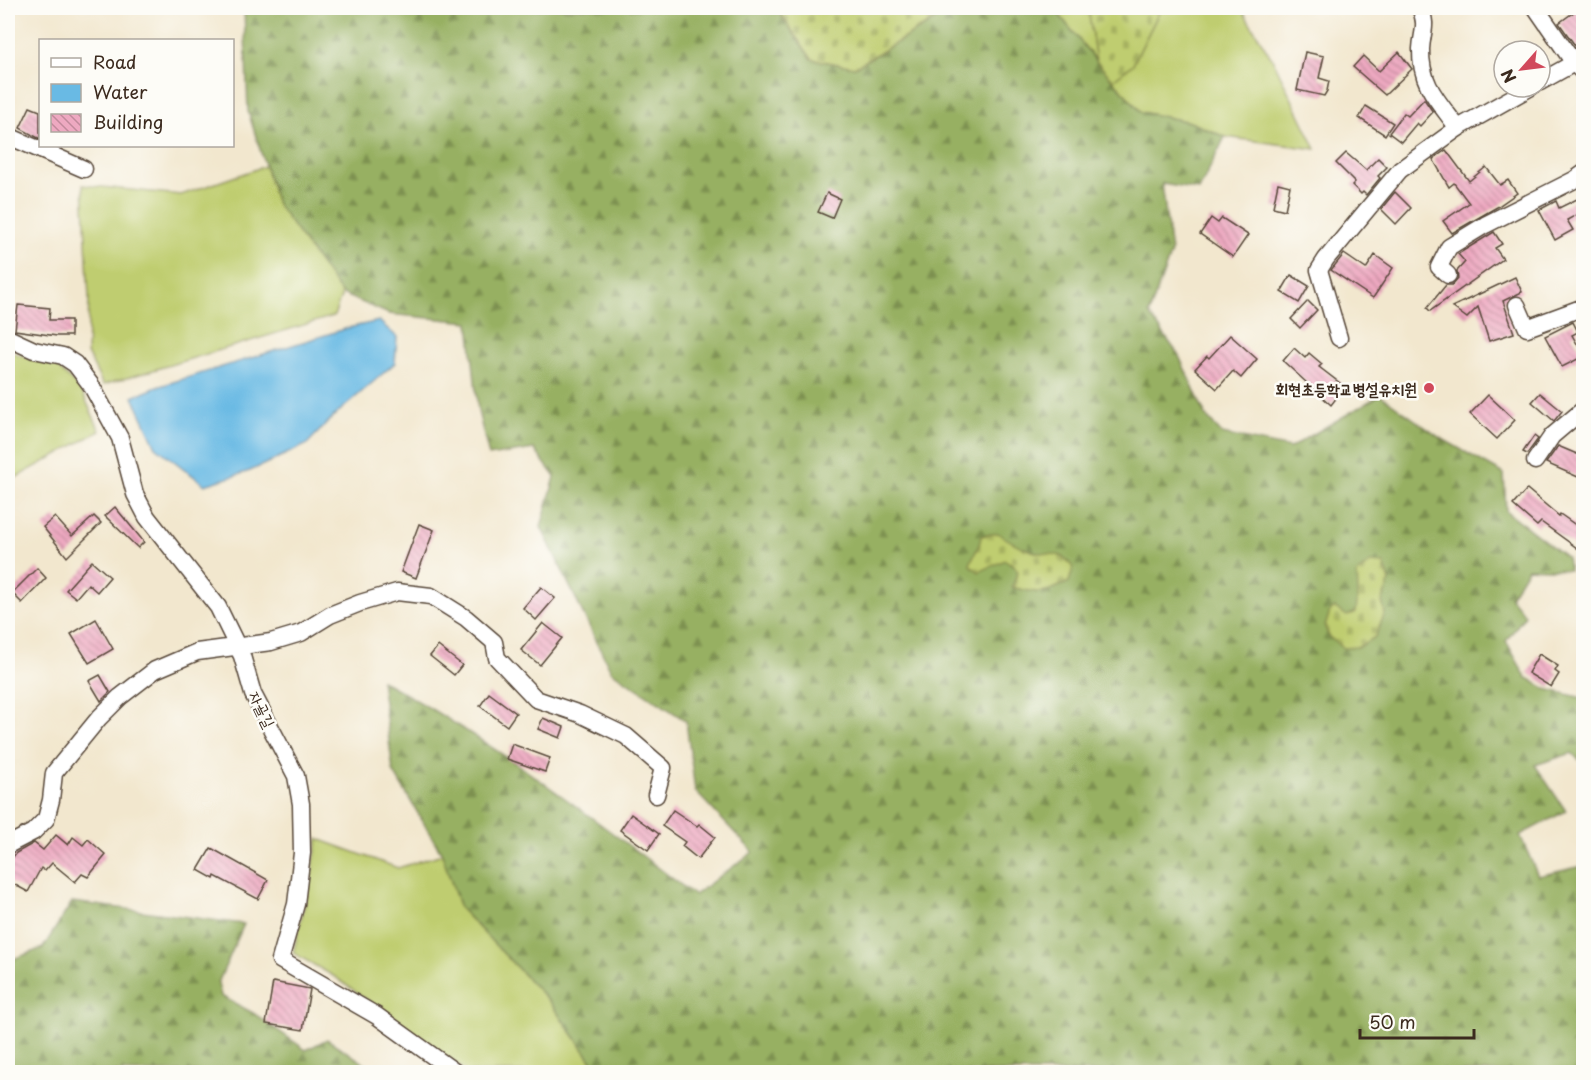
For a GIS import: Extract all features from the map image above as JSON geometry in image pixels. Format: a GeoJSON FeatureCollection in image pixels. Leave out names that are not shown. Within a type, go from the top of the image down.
{"type":"FeatureCollection","features":[{"type":"Feature","properties":{"kind":"street"},"geometry":{"type":"LineString","coordinates":[[1420,8],[1425,20],[1421,49],[1424,77],[1434,97],[1458,128]]}},
{"type":"Feature","properties":{"kind":"street"},"geometry":{"type":"LineString","coordinates":[[1536,8],[1579,68],[1552,78]]}},
{"type":"Feature","properties":{"kind":"street"},"geometry":{"type":"LineString","coordinates":[[1339,338],[1320,270],[1326,259],[1400,170],[1458,128],[1510,99]]}},
{"type":"Feature","properties":{"kind":"street"},"geometry":{"type":"LineString","coordinates":[[8,132],[13,138],[84,169]]}},
{"type":"Feature","properties":{"kind":"street"},"geometry":{"type":"LineString","coordinates":[[1448,275],[1439,267],[1449,247],[1485,225],[1584,173]]}},
{"type":"Feature","properties":{"kind":"street"},"geometry":{"type":"LineString","coordinates":[[1517,305],[1527,328],[1584,307]]}},
{"type":"Feature","properties":{"kind":"street","name":"자골길"},"geometry":{"type":"LineString","coordinates":[[8,338],[34,350],[63,356],[75,364],[91,385],[120,438],[135,494],[147,517],[218,607],[242,656],[254,694],[296,777],[301,804],[302,854],[296,904],[280,960],[377,1016],[455,1072]]}},
{"type":"Feature","properties":{"kind":"street"},"geometry":{"type":"LineString","coordinates":[[1535,461],[1552,436],[1584,409]]}},
{"type":"Feature","properties":{"kind":"street"},"geometry":{"type":"LineString","coordinates":[[8,845],[33,832],[46,819],[54,772],[99,718],[155,670],[197,652],[271,642],[301,633],[330,615],[397,592],[431,596],[466,618],[494,642],[497,658],[536,699],[579,714],[626,736],[663,768],[656,795]]}},
{"type":"Feature","properties":{"kind":"green space"},"geometry":{"type":"Polygon","coordinates":[[[244,8],[776,8],[812,59],[855,67],[955,8],[1030,8],[1057,12],[1141,112],[1190,122],[1225,137],[1199,190],[1162,184],[1171,252],[1149,314],[1178,354],[1206,416],[1222,434],[1290,448],[1380,395],[1439,437],[1504,474],[1506,511],[1567,558],[1569,570],[1528,568],[1510,597],[1525,615],[1506,641],[1526,677],[1546,689],[1583,698],[1583,764],[1572,753],[1535,765],[1566,811],[1520,835],[1538,876],[1583,866],[1583,1072],[600,1072],[549,1001],[460,908],[442,854],[393,771],[381,680],[463,728],[542,782],[694,895],[753,852],[695,791],[686,721],[611,671],[541,527],[555,477],[534,449],[489,456],[478,411],[469,322],[389,314],[342,294],[277,204],[248,111],[244,8]]]}},
{"type":"Feature","properties":{"kind":"green space"},"geometry":{"type":"Polygon","coordinates":[[[776,8],[955,8],[855,67],[812,59],[776,8]]]}},
{"type":"Feature","properties":{"kind":"green space"},"geometry":{"type":"Polygon","coordinates":[[[1059,8],[1088,8],[1096,61],[1057,12],[1059,8]]]}},
{"type":"Feature","properties":{"kind":"green space"},"geometry":{"type":"Polygon","coordinates":[[[1088,8],[1161,8],[1133,64],[1113,80],[1096,61],[1088,8]]]}},
{"type":"Feature","properties":{"kind":"green space"},"geometry":{"type":"Polygon","coordinates":[[[1161,8],[1241,8],[1274,62],[1316,149],[1225,137],[1190,122],[1141,112],[1113,80],[1133,64],[1161,8]]]}},
{"type":"Feature","properties":{"kind":"green space"},"geometry":{"type":"Polygon","coordinates":[[[265,166],[277,204],[342,294],[334,316],[103,385],[87,353],[89,298],[83,185],[181,195],[265,166]]]}},
{"type":"Feature","properties":{"kind":"green space"},"geometry":{"type":"Polygon","coordinates":[[[8,351],[57,367],[81,390],[100,431],[8,482],[8,351]]]}},
{"type":"Feature","properties":{"kind":"green space"},"geometry":{"type":"Polygon","coordinates":[[[998,533],[1038,553],[1060,555],[1073,568],[1069,582],[1041,592],[1012,587],[1018,572],[1014,565],[1005,560],[979,572],[970,565],[981,536],[998,533]]]}},
{"type":"Feature","properties":{"kind":"green space"},"geometry":{"type":"Polygon","coordinates":[[[1370,563],[1384,564],[1390,581],[1382,602],[1385,613],[1375,637],[1359,647],[1344,648],[1329,637],[1325,627],[1330,611],[1335,608],[1347,616],[1356,612],[1357,573],[1370,563]]]}},
{"type":"Feature","properties":{"kind":"green space"},"geometry":{"type":"Polygon","coordinates":[[[318,839],[398,868],[442,854],[460,908],[549,1001],[600,1072],[467,1072],[335,977],[293,953],[318,839]]]}},
{"type":"Feature","properties":{"kind":"green space"},"geometry":{"type":"Polygon","coordinates":[[[72,902],[244,924],[218,983],[221,996],[253,1013],[306,1050],[327,1039],[378,1072],[8,1072],[8,961],[43,948],[72,902]]]}},
{"type":"Feature","properties":{"kind":"water"},"geometry":{"type":"Polygon","coordinates":[[[379,321],[397,337],[395,363],[334,416],[306,445],[250,471],[205,485],[156,447],[133,397],[157,387],[348,328],[379,321]]]}},
{"type":"Feature","properties":{"kind":"building"},"geometry":{"type":"Polygon","coordinates":[[[1578,9],[1584,17],[1584,49],[1579,51],[1559,23],[1578,9]]]}},
{"type":"Feature","properties":{"kind":"building"},"geometry":{"type":"Polygon","coordinates":[[[1305,52],[1324,56],[1319,78],[1329,81],[1324,96],[1297,90],[1305,52]]]}},
{"type":"Feature","properties":{"kind":"building"},"geometry":{"type":"Polygon","coordinates":[[[1399,52],[1412,69],[1385,95],[1353,67],[1363,56],[1379,71],[1399,52]]]}},
{"type":"Feature","properties":{"kind":"building"},"geometry":{"type":"Polygon","coordinates":[[[1424,99],[1433,112],[1420,126],[1417,123],[1401,142],[1389,133],[1404,113],[1408,116],[1424,99]]]}},
{"type":"Feature","properties":{"kind":"building"},"geometry":{"type":"Polygon","coordinates":[[[1366,106],[1393,123],[1385,135],[1359,118],[1366,106]]]}},
{"type":"Feature","properties":{"kind":"building"},"geometry":{"type":"Polygon","coordinates":[[[30,107],[39,111],[39,138],[20,128],[30,107]]]}},
{"type":"Feature","properties":{"kind":"building"},"geometry":{"type":"Polygon","coordinates":[[[1446,150],[1469,181],[1486,167],[1500,185],[1508,180],[1517,193],[1452,233],[1443,221],[1469,203],[1454,183],[1449,187],[1433,159],[1446,150]]]}},
{"type":"Feature","properties":{"kind":"building"},"geometry":{"type":"Polygon","coordinates":[[[1346,153],[1366,170],[1378,158],[1387,167],[1378,176],[1380,178],[1366,195],[1363,192],[1361,194],[1352,185],[1355,182],[1336,163],[1346,153]]]}},
{"type":"Feature","properties":{"kind":"building"},"geometry":{"type":"Polygon","coordinates":[[[1278,183],[1290,186],[1285,210],[1273,207],[1278,183]]]}},
{"type":"Feature","properties":{"kind":"building"},"geometry":{"type":"Polygon","coordinates":[[[1395,192],[1411,208],[1396,224],[1381,209],[1395,192]]]}},
{"type":"Feature","properties":{"kind":"building"},"geometry":{"type":"Polygon","coordinates":[[[827,193],[840,199],[832,218],[818,212],[827,193]]]}},
{"type":"Feature","properties":{"kind":"building"},"geometry":{"type":"Polygon","coordinates":[[[1579,198],[1584,211],[1567,220],[1573,230],[1555,240],[1539,210],[1556,201],[1559,208],[1579,198]]]}},
{"type":"Feature","properties":{"kind":"building"},"geometry":{"type":"Polygon","coordinates":[[[1211,218],[1218,223],[1222,218],[1248,235],[1233,257],[1200,234],[1211,218]]]}},
{"type":"Feature","properties":{"kind":"building"},"geometry":{"type":"Polygon","coordinates":[[[1494,232],[1502,244],[1495,248],[1503,259],[1430,311],[1427,308],[1446,285],[1452,285],[1458,278],[1457,271],[1465,262],[1458,254],[1494,232]]]}},
{"type":"Feature","properties":{"kind":"building"},"geometry":{"type":"Polygon","coordinates":[[[1344,254],[1366,269],[1375,255],[1393,268],[1373,298],[1331,270],[1344,254]]]}},
{"type":"Feature","properties":{"kind":"building"},"geometry":{"type":"Polygon","coordinates":[[[1291,275],[1309,286],[1299,303],[1281,292],[1291,275]]]}},
{"type":"Feature","properties":{"kind":"building"},"geometry":{"type":"Polygon","coordinates":[[[1515,277],[1522,292],[1503,301],[1514,333],[1489,341],[1478,307],[1467,318],[1452,307],[1515,277]]]}},
{"type":"Feature","properties":{"kind":"building"},"geometry":{"type":"Polygon","coordinates":[[[1308,301],[1317,310],[1300,328],[1291,319],[1308,301]]]}},
{"type":"Feature","properties":{"kind":"building"},"geometry":{"type":"Polygon","coordinates":[[[18,305],[50,308],[49,320],[71,320],[71,336],[15,330],[18,305]]]}},
{"type":"Feature","properties":{"kind":"building"},"geometry":{"type":"Polygon","coordinates":[[[1573,322],[1578,332],[1572,335],[1584,356],[1562,367],[1545,336],[1573,322]]]}},
{"type":"Feature","properties":{"kind":"building"},"geometry":{"type":"Polygon","coordinates":[[[1230,335],[1257,359],[1241,378],[1233,371],[1217,389],[1195,369],[1207,356],[1209,358],[1230,335]]]}},
{"type":"Feature","properties":{"kind":"building"},"geometry":{"type":"Polygon","coordinates":[[[1294,348],[1305,358],[1309,353],[1322,364],[1319,367],[1345,387],[1331,405],[1283,361],[1294,348]]]}},
{"type":"Feature","properties":{"kind":"building"},"geometry":{"type":"Polygon","coordinates":[[[1540,393],[1562,411],[1554,421],[1532,402],[1540,393]]]}},
{"type":"Feature","properties":{"kind":"building"},"geometry":{"type":"Polygon","coordinates":[[[1488,395],[1515,420],[1497,439],[1470,414],[1488,395]]]}},
{"type":"Feature","properties":{"kind":"building"},"geometry":{"type":"Polygon","coordinates":[[[1534,436],[1538,439],[1527,454],[1523,452],[1534,436]]]}},
{"type":"Feature","properties":{"kind":"building"},"geometry":{"type":"Polygon","coordinates":[[[1558,446],[1584,457],[1584,465],[1578,477],[1546,463],[1558,446]]]}},
{"type":"Feature","properties":{"kind":"building"},"geometry":{"type":"Polygon","coordinates":[[[1527,489],[1559,516],[1560,514],[1584,531],[1584,553],[1541,522],[1537,526],[1513,505],[1527,489]]]}},
{"type":"Feature","properties":{"kind":"building"},"geometry":{"type":"Polygon","coordinates":[[[115,507],[144,542],[138,548],[105,516],[115,507]]]}},
{"type":"Feature","properties":{"kind":"building"},"geometry":{"type":"Polygon","coordinates":[[[94,516],[101,523],[67,557],[43,527],[55,517],[72,536],[94,516]]]}},
{"type":"Feature","properties":{"kind":"building"},"geometry":{"type":"Polygon","coordinates":[[[419,524],[434,530],[416,578],[401,572],[419,524]]]}},
{"type":"Feature","properties":{"kind":"building"},"geometry":{"type":"Polygon","coordinates":[[[92,561],[110,577],[97,592],[88,584],[76,598],[66,590],[92,561]]]}},
{"type":"Feature","properties":{"kind":"building"},"geometry":{"type":"Polygon","coordinates":[[[37,568],[46,578],[22,603],[12,593],[37,568]]]}},
{"type":"Feature","properties":{"kind":"building"},"geometry":{"type":"Polygon","coordinates":[[[541,587],[555,598],[536,620],[523,608],[541,587]]]}},
{"type":"Feature","properties":{"kind":"building"},"geometry":{"type":"Polygon","coordinates":[[[96,619],[113,649],[89,663],[71,634],[96,619]]]}},
{"type":"Feature","properties":{"kind":"building"},"geometry":{"type":"Polygon","coordinates":[[[543,623],[562,638],[540,665],[521,650],[543,623]]]}},
{"type":"Feature","properties":{"kind":"building"},"geometry":{"type":"Polygon","coordinates":[[[438,646],[462,665],[454,675],[430,656],[438,646]]]}},
{"type":"Feature","properties":{"kind":"building"},"geometry":{"type":"Polygon","coordinates":[[[1539,654],[1558,666],[1555,671],[1559,674],[1551,687],[1528,673],[1539,654]]]}},
{"type":"Feature","properties":{"kind":"building"},"geometry":{"type":"Polygon","coordinates":[[[100,675],[110,692],[101,701],[89,681],[100,675]]]}},
{"type":"Feature","properties":{"kind":"building"},"geometry":{"type":"Polygon","coordinates":[[[489,693],[516,713],[507,726],[480,706],[489,693]]]}},
{"type":"Feature","properties":{"kind":"building"},"geometry":{"type":"Polygon","coordinates":[[[543,718],[564,727],[560,738],[538,729],[543,718]]]}},
{"type":"Feature","properties":{"kind":"building"},"geometry":{"type":"Polygon","coordinates":[[[512,744],[550,758],[545,772],[507,759],[512,744]]]}},
{"type":"Feature","properties":{"kind":"building"},"geometry":{"type":"Polygon","coordinates":[[[673,810],[697,826],[699,824],[715,837],[698,859],[682,846],[685,842],[662,826],[673,810]]]}},
{"type":"Feature","properties":{"kind":"building"},"geometry":{"type":"Polygon","coordinates":[[[631,814],[659,834],[648,850],[620,830],[631,814]]]}},
{"type":"Feature","properties":{"kind":"building"},"geometry":{"type":"Polygon","coordinates":[[[56,835],[68,845],[73,837],[83,845],[88,839],[106,855],[88,877],[82,874],[75,882],[52,863],[45,871],[41,868],[28,892],[8,881],[8,863],[16,853],[34,843],[43,850],[56,835]]]}},
{"type":"Feature","properties":{"kind":"building"},"geometry":{"type":"Polygon","coordinates":[[[211,848],[268,880],[258,899],[215,876],[214,879],[198,870],[211,848]]]}},
{"type":"Feature","properties":{"kind":"building"},"geometry":{"type":"Polygon","coordinates":[[[273,982],[310,989],[303,1030],[266,1024],[273,982]]]}},
{"type":"Feature","properties":{"kind":"place","name":"회현초등학교병설유치원"},"geometry":{"type":"Point","coordinates":[1429,388]}}]}
